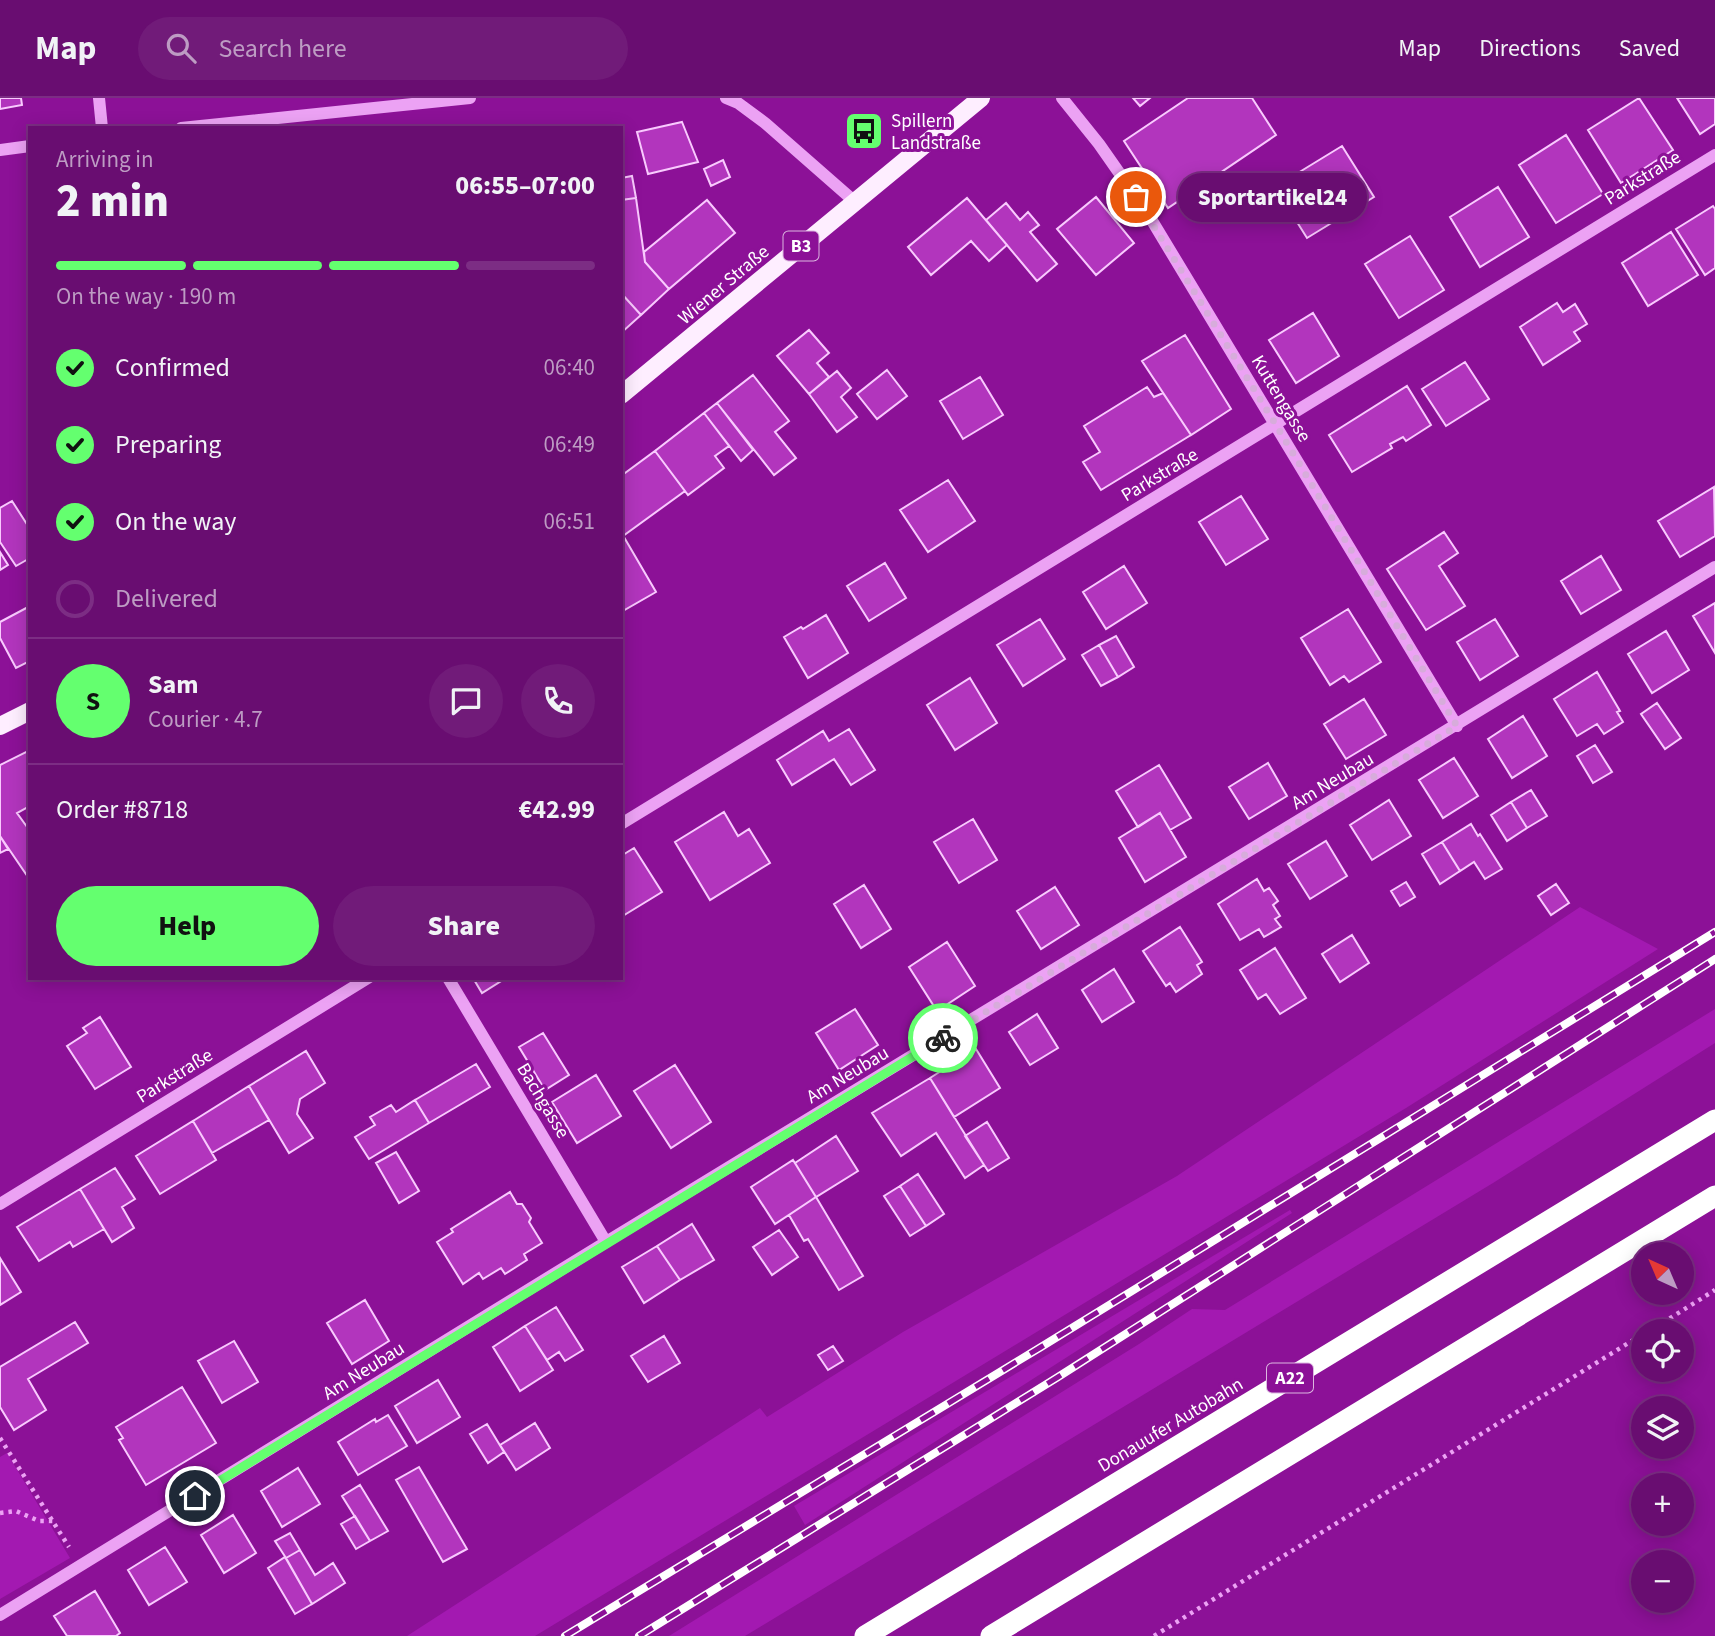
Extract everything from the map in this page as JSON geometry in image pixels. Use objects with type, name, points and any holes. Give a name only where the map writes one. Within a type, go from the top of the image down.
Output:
[{"type":"highway","name":"Donauufer Autobahn","points":[[865,1636],[1715,1120]]},
{"type":"highway","points":[[991,1636],[1715,1196]]},
{"type":"main road","name":"Wiener Straße","points":[[623,393],[981,98]]},
{"type":"main road","points":[[0,726],[28,712]]},
{"type":"street","points":[[99,98],[103,126]]},
{"type":"street","points":[[200,126],[470,98]]},
{"type":"street","points":[[726,98],[738,103],[765,123],[853,201]]},
{"type":"street","name":"Kuttengasse","points":[[1062,98],[1148,214],[1457,726]]},
{"type":"street","points":[[0,150],[28,146]]},
{"type":"street","name":"Parkstraße","points":[[623,823],[1715,155]]},
{"type":"street","name":"Am Neubau","points":[[0,1615],[606,1242],[1715,567]]},
{"type":"street","name":"Parkstraße","points":[[0,1204],[366,980]]},
{"type":"street","name":"Bachgasse","points":[[449,980],[606,1242]]},
{"type":"path","points":[[1668,1319],[1715,1290]]},
{"type":"path","points":[[1154,1636],[1631,1342]]},
{"type":"path","points":[[0,1438],[81,1566]]},
{"type":"path","points":[[0,1513],[16,1511],[39,1521],[53,1521]]},
{"type":"shaded area","points":[[1580,907],[1658,949],[1406,1108],[535,1636],[407,1636],[760,1408],[767,1417],[903,1332],[1177,1176]]},
{"type":"shaded area","points":[[1715,1009],[1715,1043],[1493,1183],[745,1636],[669,1636],[1192,1309],[1225,1310]]},
{"type":"shaded area","points":[[1290,1210],[1292,1213],[805,1525],[794,1506]]},
{"type":"shaded area","points":[[7,1453],[70,1558],[0,1599],[0,1457]]},
{"type":"building","points":[[0,98],[21,98],[22,105],[0,109]]},
{"type":"building","points":[[1133,98],[1150,98],[1140,106]]},
{"type":"building","points":[[1188,98],[1252,98],[1276,135],[1168,208],[1124,141]]},
{"type":"building","points":[[1639,98],[1673,150],[1621,183],[1588,130]]},
{"type":"building","points":[[1677,98],[1715,98],[1715,124],[1700,134]]},
{"type":"building","points":[[682,122],[698,162],[648,174],[637,132]]},
{"type":"building","points":[[1566,135],[1603,194],[1556,223],[1519,165]]},
{"type":"building","points":[[1342,146],[1374,197],[1307,238],[1275,187]]},
{"type":"building","points":[[723,160],[730,177],[711,186],[704,169]]},
{"type":"building","points":[[632,176],[636,198],[623,200],[623,178]]},
{"type":"building","points":[[1498,187],[1529,237],[1480,267],[1450,217]]},
{"type":"building","points":[[1096,197],[1134,243],[1096,275],[1057,229]]},
{"type":"building","points":[[636,198],[645,262],[669,289],[641,315],[623,295],[623,200]]},
{"type":"building","points":[[967,198],[1007,245],[989,261],[971,241],[931,275],[908,247]]},
{"type":"building","points":[[707,200],[735,233],[669,289],[645,262],[644,252]]},
{"type":"building","points":[[1006,203],[1020,220],[1028,212],[1039,225],[1030,232],[1057,264],[1037,281],[986,220]]},
{"type":"building","points":[[1713,206],[1715,268],[1705,275],[1676,229]]},
{"type":"building","points":[[1671,232],[1698,275],[1648,306],[1622,263]]},
{"type":"building","points":[[1410,236],[1444,290],[1399,318],[1365,264]]},
{"type":"building","points":[[623,295],[641,315],[623,331]]},
{"type":"building","points":[[1557,303],[1563,312],[1575,304],[1587,324],[1574,332],[1580,341],[1543,365],[1520,327]]},
{"type":"building","points":[[1313,313],[1339,356],[1296,383],[1269,340]]},
{"type":"building","points":[[809,330],[829,353],[817,363],[829,377],[809,394],[777,356]]},
{"type":"building","points":[[1185,335],[1231,409],[1191,435],[1142,361]]},
{"type":"building","points":[[1465,362],[1489,399],[1446,426],[1422,389]]},
{"type":"building","points":[[887,370],[907,396],[877,419],[857,394]]},
{"type":"building","points":[[837,371],[851,388],[841,397],[857,417],[837,432],[809,394]]},
{"type":"building","points":[[753,375],[789,421],[775,432],[796,458],[774,475],[717,403]]},
{"type":"building","points":[[980,377],[1003,415],[963,439],[940,401]]},
{"type":"building","points":[[1407,386],[1431,425],[1406,441],[1403,437],[1390,444],[1392,448],[1352,472],[1329,435]]},
{"type":"building","points":[[1147,387],[1154,397],[1163,393],[1191,435],[1101,490],[1083,462],[1100,452],[1084,426]]},
{"type":"building","points":[[717,403],[753,450],[741,461],[704,413]]},
{"type":"building","points":[[704,413],[729,446],[715,456],[724,468],[688,495],[655,451]]},
{"type":"building","points":[[655,451],[685,491],[623,536],[623,475]]},
{"type":"building","points":[[948,480],[975,521],[928,552],[900,510]]},
{"type":"building","points":[[1714,487],[1715,536],[1680,557],[1658,521]]},
{"type":"building","points":[[1241,496],[1268,539],[1226,565],[1199,522]]},
{"type":"building","points":[[12,501],[28,526],[28,559],[16,566],[0,542],[0,508]]},
{"type":"building","points":[[1444,532],[1458,553],[1439,566],[1465,606],[1426,630],[1387,569]]},
{"type":"building","points":[[623,535],[656,592],[623,611]]},
{"type":"building","points":[[0,552],[8,565],[0,570]]},
{"type":"building","points":[[1601,556],[1621,590],[1581,614],[1561,581]]},
{"type":"building","points":[[885,563],[906,598],[869,621],[847,586]]},
{"type":"building","points":[[1124,566],[1147,603],[1106,629],[1083,592]]},
{"type":"building","points":[[1715,603],[1715,653],[1693,616]]},
{"type":"building","points":[[28,607],[28,662],[16,668],[0,638],[0,622]]},
{"type":"building","points":[[1348,609],[1381,662],[1349,682],[1344,676],[1330,685],[1301,638]]},
{"type":"building","points":[[826,615],[848,653],[808,678],[784,637]]},
{"type":"building","points":[[1040,619],[1065,659],[1023,686],[997,645]]},
{"type":"building","points":[[1495,619],[1518,656],[1480,680],[1457,642]]},
{"type":"building","points":[[1666,631],[1689,670],[1652,693],[1628,654]]},
{"type":"building","points":[[1116,636],[1134,667],[1118,677],[1099,645]]},
{"type":"building","points":[[1099,645],[1118,677],[1101,686],[1082,655]]},
{"type":"building","points":[[1597,672],[1620,711],[1617,712],[1623,722],[1604,734],[1597,724],[1577,736],[1554,699]]},
{"type":"building","points":[[970,678],[997,723],[955,750],[927,705]]},
{"type":"building","points":[[1364,699],[1386,735],[1346,759],[1324,724]]},
{"type":"building","points":[[1657,703],[1681,738],[1665,749],[1641,714]]},
{"type":"building","points":[[1523,716],[1547,756],[1512,778],[1488,739]]},
{"type":"building","points":[[849,729],[875,770],[851,785],[834,759],[792,785],[777,760],[823,731],[829,741]]},
{"type":"building","points":[[1595,745],[1612,772],[1593,783],[1577,756]]},
{"type":"building","points":[[28,751],[28,807],[17,813],[28,828],[28,877],[0,836],[0,765]]},
{"type":"building","points":[[1454,758],[1478,796],[1443,818],[1419,780]]},
{"type":"building","points":[[1268,763],[1287,796],[1249,819],[1229,787]]},
{"type":"building","points":[[1159,765],[1191,818],[1170,830],[1160,813],[1138,827],[1116,791]]},
{"type":"building","points":[[1531,790],[1547,816],[1527,828],[1511,802]]},
{"type":"building","points":[[1389,800],[1411,836],[1372,860],[1350,825]]},
{"type":"building","points":[[1511,802],[1527,828],[1507,841],[1491,815]]},
{"type":"building","points":[[724,812],[738,836],[749,829],[770,863],[710,900],[675,842]]},
{"type":"building","points":[[1160,813],[1186,857],[1145,882],[1119,838]]},
{"type":"building","points":[[973,819],[997,860],[959,883],[934,842]]},
{"type":"building","points":[[1471,824],[1502,869],[1485,879],[1474,862],[1460,871],[1442,842]]},
{"type":"building","points":[[0,836],[8,849],[0,853]]},
{"type":"building","points":[[1326,841],[1347,876],[1310,899],[1288,864]]},
{"type":"building","points":[[1442,842],[1460,871],[1440,884],[1422,854]]},
{"type":"building","points":[[634,848],[662,892],[623,916],[623,855]]},
{"type":"building","points":[[1257,879],[1264,891],[1269,888],[1278,901],[1273,905],[1280,916],[1275,919],[1281,927],[1264,937],[1259,929],[1240,940],[1218,904]]},
{"type":"building","points":[[1406,882],[1415,897],[1400,906],[1391,891]]},
{"type":"building","points":[[1556,884],[1569,903],[1551,915],[1538,896]]},
{"type":"building","points":[[864,885],[891,929],[861,948],[834,904]]},
{"type":"building","points":[[1055,887],[1079,925],[1041,949],[1017,911]]},
{"type":"building","points":[[1180,927],[1202,962],[1197,965],[1202,974],[1176,992],[1170,983],[1166,986],[1143,951]]},
{"type":"building","points":[[1352,935],[1369,963],[1340,982],[1322,954]]},
{"type":"building","points":[[947,942],[975,986],[937,1011],[909,967]]},
{"type":"building","points":[[1275,948],[1306,998],[1280,1014],[1266,994],[1258,999],[1240,970]]},
{"type":"building","points":[[1114,969],[1134,1002],[1102,1022],[1082,990]]},
{"type":"building","points":[[474,980],[503,980],[482,993]]},
{"type":"building","points":[[855,1009],[878,1045],[839,1070],[816,1033]]},
{"type":"building","points":[[1037,1014],[1058,1048],[1030,1065],[1009,1032]]},
{"type":"building","points":[[100,1017],[131,1067],[95,1089],[67,1046],[87,1033],[83,1028]]},
{"type":"building","points":[[543,1033],[569,1075],[545,1090],[519,1047]]},
{"type":"building","points":[[976,1049],[1000,1088],[954,1117],[930,1078]]},
{"type":"building","points":[[306,1051],[325,1083],[300,1099],[297,1114],[313,1138],[289,1153],[249,1086]]},
{"type":"building","points":[[476,1064],[490,1087],[429,1123],[415,1100]]},
{"type":"building","points":[[675,1065],[711,1122],[671,1148],[634,1091]]},
{"type":"building","points":[[596,1075],[621,1116],[577,1143],[552,1102]]},
{"type":"building","points":[[930,1078],[984,1165],[965,1178],[936,1133],[901,1156],[872,1113]]},
{"type":"building","points":[[249,1086],[269,1120],[212,1153],[193,1121]]},
{"type":"building","points":[[415,1100],[429,1123],[369,1159],[355,1137],[375,1125],[370,1117],[391,1105],[396,1112]]},
{"type":"building","points":[[193,1121],[216,1160],[160,1194],[136,1156]]},
{"type":"building","points":[[987,1122],[1009,1158],[988,1171],[965,1136]]},
{"type":"building","points":[[836,1136],[858,1171],[816,1197],[795,1163]]},
{"type":"building","points":[[396,1152],[419,1191],[399,1203],[376,1163]]},
{"type":"building","points":[[793,1160],[816,1197],[775,1224],[751,1187]]},
{"type":"building","points":[[115,1168],[135,1199],[122,1207],[134,1228],[112,1242],[80,1189]]},
{"type":"building","points":[[918,1174],[944,1214],[926,1226],[900,1186]]},
{"type":"building","points":[[900,1186],[926,1226],[910,1236],[884,1196]]},
{"type":"building","points":[[80,1189],[104,1229],[73,1247],[70,1242],[39,1261],[17,1227]]},
{"type":"building","points":[[510,1192],[531,1218],[529,1222],[542,1243],[524,1254],[527,1260],[505,1274],[501,1268],[483,1279],[479,1273],[463,1284],[437,1242],[453,1232],[451,1229]]},
{"type":"building","points":[[816,1197],[863,1276],[839,1290],[808,1239],[804,1241],[789,1215]]},
{"type":"building","points":[[692,1224],[714,1260],[680,1280],[657,1246]]},
{"type":"building","points":[[779,1230],[798,1257],[772,1275],[753,1247]]},
{"type":"building","points":[[657,1246],[680,1280],[644,1303],[622,1267]]},
{"type":"building","points":[[0,1258],[21,1292],[0,1305]]},
{"type":"building","points":[[365,1300],[389,1341],[352,1364],[327,1323]]},
{"type":"building","points":[[556,1307],[583,1350],[565,1361],[559,1352],[547,1360],[525,1326]]},
{"type":"building","points":[[75,1322],[88,1343],[28,1379],[46,1410],[14,1430],[0,1407],[0,1367]]},
{"type":"building","points":[[525,1326],[553,1370],[520,1391],[493,1347]]},
{"type":"building","points":[[664,1336],[680,1363],[648,1382],[631,1356]]},
{"type":"building","points":[[234,1341],[258,1382],[222,1403],[198,1361]]},
{"type":"building","points":[[833,1346],[843,1361],[828,1370],[818,1355]]},
{"type":"building","points":[[438,1380],[460,1417],[417,1443],[395,1406]]},
{"type":"building","points":[[182,1387],[216,1443],[146,1485],[119,1440],[123,1438],[116,1427]]},
{"type":"building","points":[[388,1415],[407,1446],[358,1475],[338,1442],[375,1419],[376,1422]]},
{"type":"building","points":[[535,1423],[550,1448],[516,1470],[500,1445]]},
{"type":"building","points":[[487,1424],[504,1452],[488,1463],[470,1434]]},
{"type":"building","points":[[419,1467],[467,1549],[443,1562],[396,1480]]},
{"type":"building","points":[[298,1468],[320,1504],[282,1527],[261,1491]]},
{"type":"building","points":[[360,1485],[388,1531],[370,1541],[342,1496]]},
{"type":"building","points":[[233,1515],[256,1553],[224,1573],[201,1535]]},
{"type":"building","points":[[355,1516],[370,1541],[356,1549],[341,1524]]},
{"type":"building","points":[[290,1533],[300,1550],[286,1558],[275,1541]]},
{"type":"building","points":[[165,1547],[187,1582],[149,1605],[128,1570]]},
{"type":"building","points":[[300,1550],[315,1575],[333,1563],[345,1583],[312,1604],[286,1558]]},
{"type":"building","points":[[285,1557],[312,1604],[295,1614],[268,1568]]},
{"type":"building","points":[[95,1591],[120,1633],[116,1636],[67,1636],[54,1616]]},
{"type":"railway","points":[[565,1636],[1715,932]]},
{"type":"railway","points":[[639,1636],[1058,1377],[1715,959]]},
{"type":"way so far","points":[[943,1038],[1457,726],[1136,197]]},
{"type":"place","name":"Spillern Landstraße","points":[[864,131]]},
{"type":"place","name":"Sportartikel24","points":[[1136,197]]},
{"type":"route","points":[[195,1496],[943,1038]]}]
